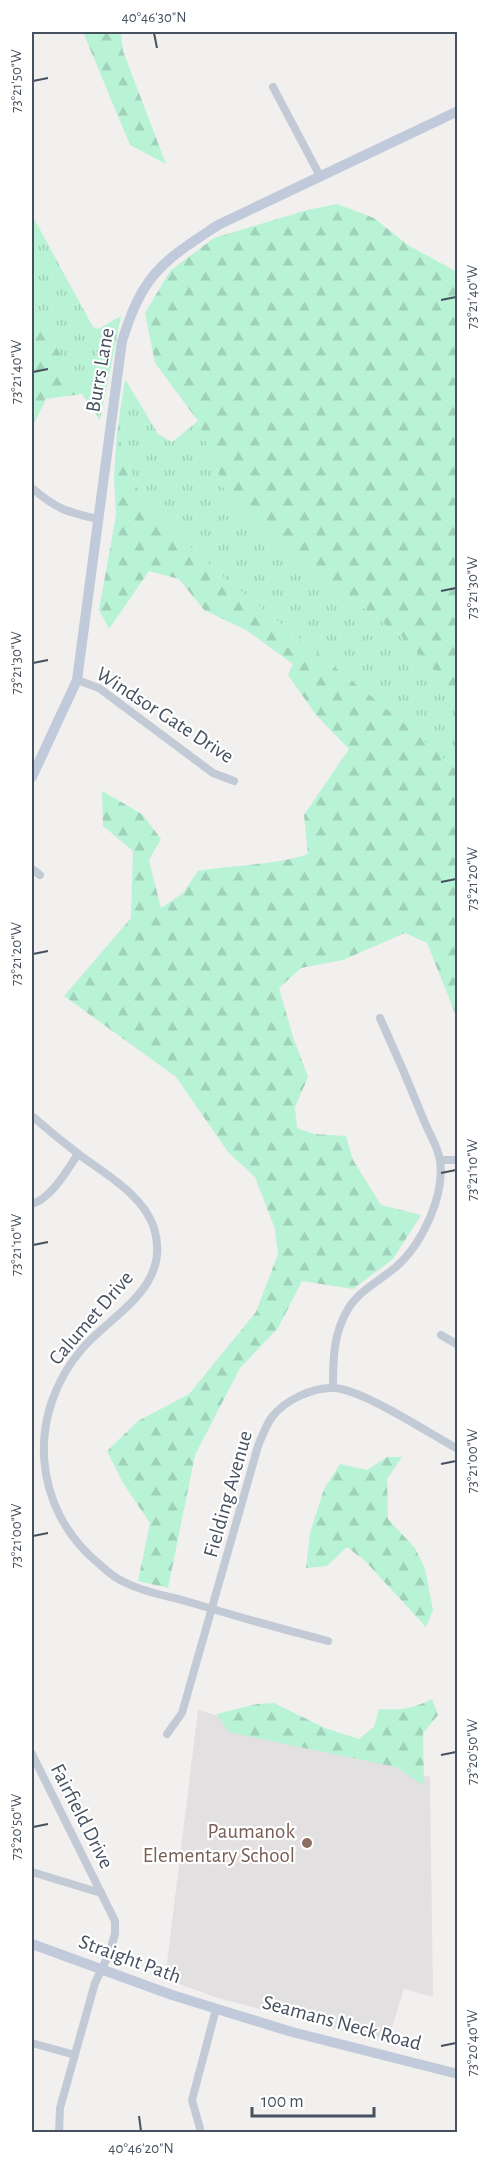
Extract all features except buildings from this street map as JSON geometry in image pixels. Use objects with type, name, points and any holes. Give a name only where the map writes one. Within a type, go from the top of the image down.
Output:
[{"type":"street","points":[[273,87],[320,176]]},
{"type":"street","name":"Burrs Lane","points":[[32,777],[76,680],[122,341],[144,287],[185,246],[218,225],[458,111]]},
{"type":"street","points":[[32,488],[49,503],[66,512],[98,519]]},
{"type":"street","name":"Windsor Gate Drive","points":[[76,680],[99,688],[213,773],[234,780]]},
{"type":"street","points":[[32,869],[40,876]]},
{"type":"street","points":[[381,1018],[440,1160],[439,1187],[435,1207],[428,1223],[410,1251],[396,1267],[364,1290],[349,1308],[339,1329],[333,1351],[333,1388],[351,1392],[369,1400],[458,1449]]},
{"type":"street","name":"Calumet Drive","points":[[32,1116],[130,1194],[146,1212],[154,1228],[156,1243],[154,1265],[146,1287],[134,1301],[84,1346],[60,1380],[48,1410],[44,1436],[46,1474],[56,1505],[70,1534],[88,1554],[118,1579],[148,1592],[328,1641]]},
{"type":"street","points":[[32,1204],[38,1202],[59,1182],[78,1154]]},
{"type":"street","points":[[440,1160],[458,1160]]},
{"type":"street","points":[[441,1335],[458,1345]]},
{"type":"street","name":"Fielding Avenue","points":[[167,1734],[182,1713],[265,1430],[273,1416],[298,1397],[314,1391],[333,1388]]},
{"type":"street","name":"Fairfield Drive","points":[[32,1755],[115,1921],[116,1934],[95,1983],[60,2108],[59,2133]]},
{"type":"street","name":"Fairfield Drive","points":[[32,1872],[101,1893]]},
{"type":"street","name":"Straight Path","points":[[32,1944],[216,2009]]},
{"type":"street","points":[[201,2133],[192,2100],[216,2009]]},
{"type":"street","name":"Seamans Neck Road","points":[[216,2009],[300,2034],[458,2074]]},
{"type":"street","points":[[32,2043],[75,2055]]},
{"type":"shaded area","name":"Paumanok Elementary School","points":[[198,1710],[430,1777],[433,1997],[404,1989],[387,2043],[218,1998],[165,1979]]},
{"type":"green space","points":[[83,32],[121,32],[123,51],[166,164],[130,145]]},
{"type":"green space","points":[[337,204],[374,218],[408,245],[457,272],[457,694],[400,635],[262,533],[224,488],[198,421],[155,363],[145,313],[170,271],[214,238],[307,210]]},
{"type":"green space","points":[[32,215],[93,327],[98,329],[121,316],[100,420],[82,394],[32,302]]},
{"type":"green space","points":[[32,302],[82,394],[46,399],[32,428]]},
{"type":"green space","points":[[125,379],[158,434],[172,442],[198,421],[224,488],[262,533],[400,635],[457,694],[457,771],[404,723],[223,577],[142,502],[117,432]]},
{"type":"green space","points":[[117,432],[142,502],[223,577],[404,723],[458,771],[457,1018],[427,943],[405,933],[343,960],[301,968],[279,988],[293,1037],[308,1077],[295,1107],[297,1128],[314,1134],[346,1136],[353,1160],[381,1205],[421,1215],[393,1259],[353,1289],[302,1281],[278,1328],[240,1368],[195,1455],[168,1588],[138,1581],[150,1523],[123,1483],[107,1451],[138,1421],[189,1394],[256,1312],[278,1254],[275,1229],[255,1177],[228,1152],[176,1077],[64,996],[131,918],[133,851],[103,826],[102,791],[142,814],[161,839],[149,860],[161,908],[183,893],[198,871],[281,861],[308,854],[304,815],[349,749],[316,715],[288,675],[293,664],[246,630],[204,610],[179,579],[149,571],[109,629],[99,610],[116,515],[114,477]]},
{"type":"green space","points":[[387,1457],[402,1457],[387,1479],[388,1519],[415,1548],[425,1569],[433,1610],[426,1627],[365,1561],[347,1547],[327,1566],[306,1568],[310,1533],[324,1489],[340,1464],[367,1470]]},
{"type":"green space","points":[[432,1699],[438,1715],[423,1733],[424,1786],[396,1767],[228,1732],[217,1714],[257,1704],[274,1703],[325,1728],[359,1739],[374,1727],[379,1709],[407,1708]]},
{"type":"place","name":"Paumanok Elementary School","points":[[307,1843]]}]
